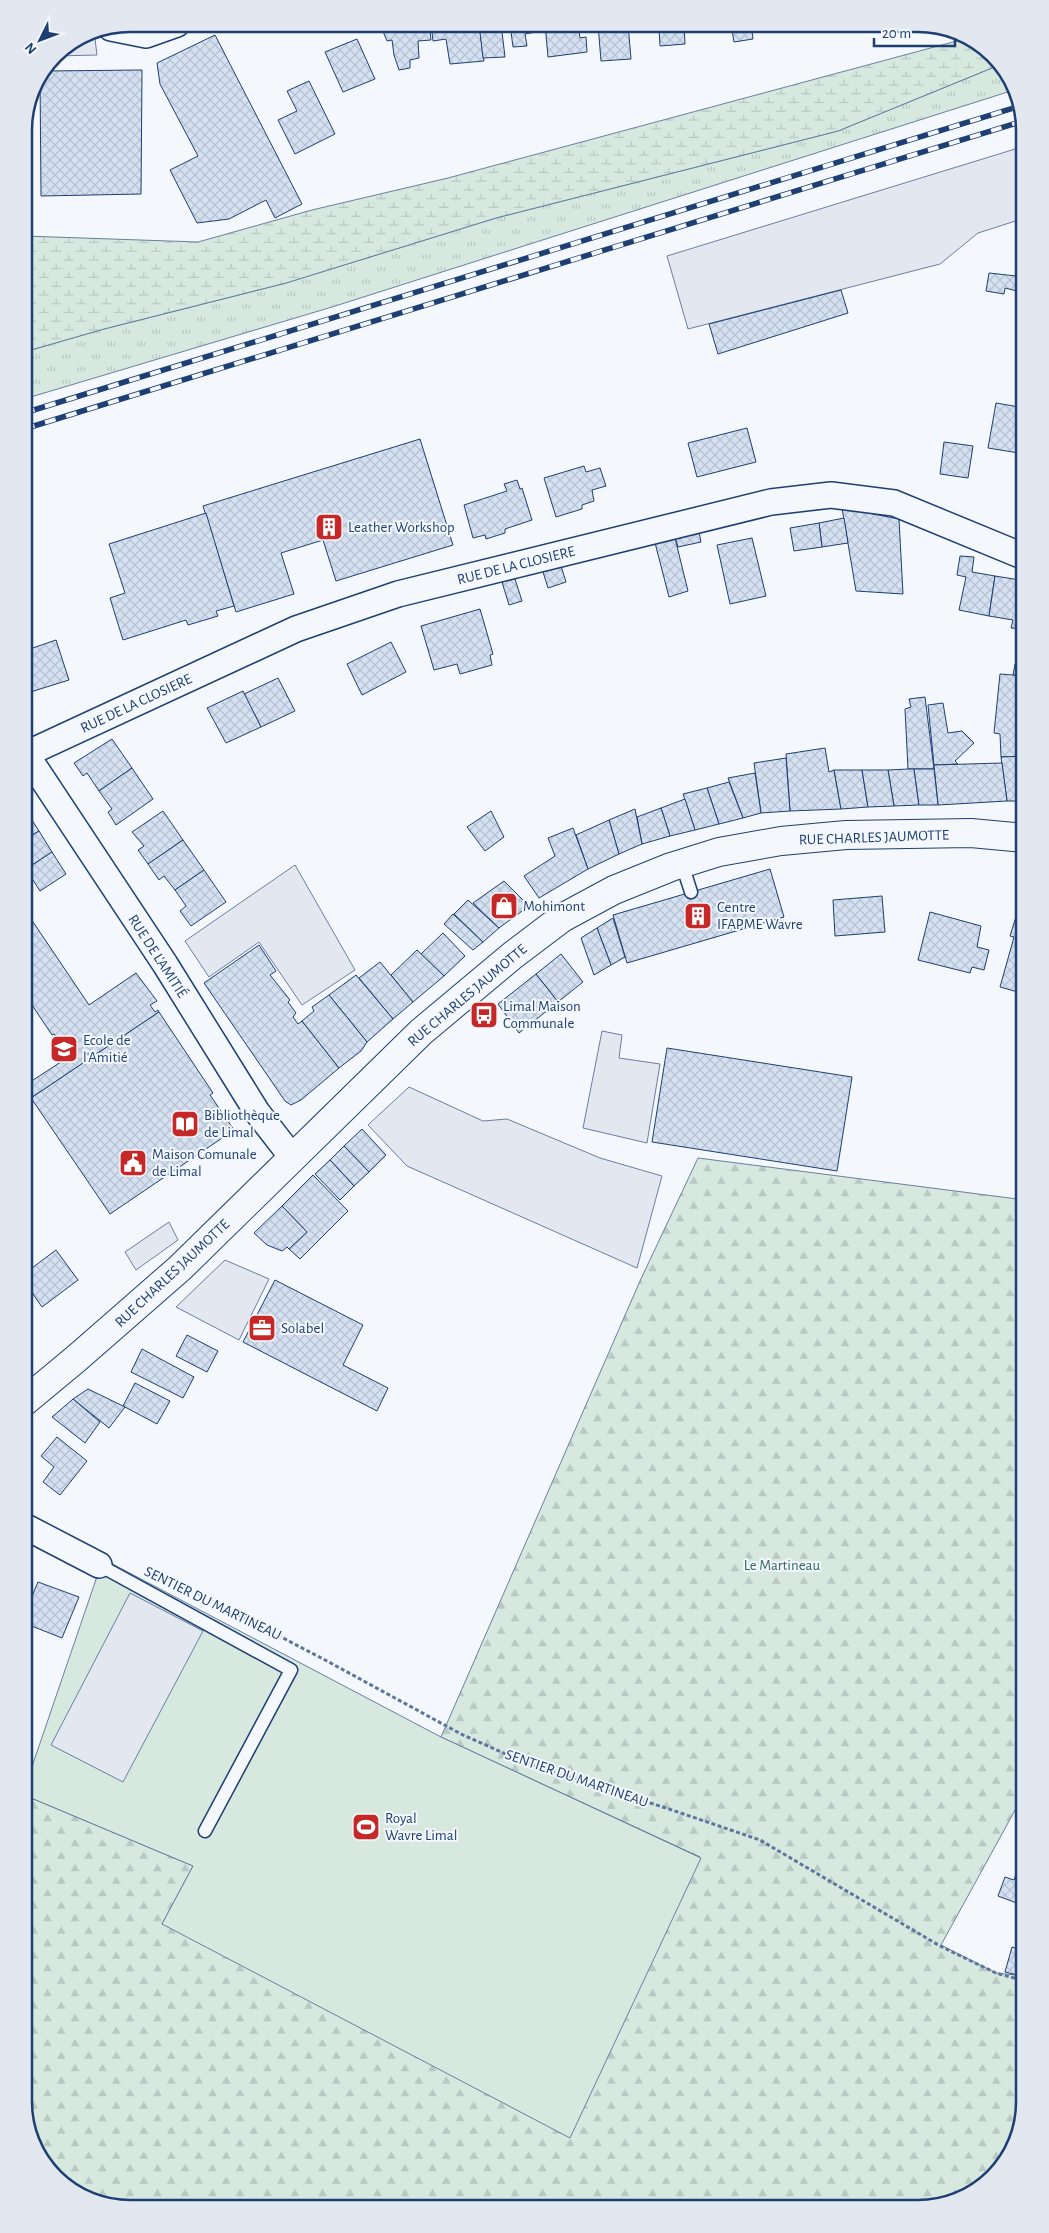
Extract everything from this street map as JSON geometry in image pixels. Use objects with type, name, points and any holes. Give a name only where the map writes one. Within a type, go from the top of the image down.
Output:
[{"type":"main road","name":"RUE CHARLES JAUMOTTE","points":[[32,1395],[148,1298],[422,1032],[513,955],[562,918],[614,890],[719,852],[781,841],[846,835],[971,833],[1016,837]]},
{"type":"street","points":[[134,32],[146,34],[152,32]]},
{"type":"street","name":"RUE DE LA CLOSIERE","points":[[33,751],[296,629],[398,594],[770,502],[831,495],[894,502],[1016,553]]},
{"type":"street","name":"RUE DE L'AMITIÉ","points":[[33,766],[165,964],[257,1112],[292,1157]]},
{"type":"street","points":[[32,1530],[99,1565]]},
{"type":"lane","points":[[682,864],[690,892]]},
{"type":"lane","points":[[99,1565],[290,1670],[205,1831]]},
{"type":"path","name":"SENTIER DU MARTINEAU","points":[[189,1589],[327,1661],[460,1734],[526,1764],[669,1808],[760,1840],[940,1946],[996,1973],[1016,1979]]},
{"type":"green space","points":[[957,41],[973,49],[993,67],[838,131],[496,218],[286,283],[104,329],[33,349],[33,236],[198,242],[312,210],[448,178]]},
{"type":"green space","points":[[992,68],[1000,76],[1008,92],[332,307],[33,396],[33,349],[104,329],[286,283],[496,218],[838,131]]},
{"type":"green space","name":"Le Martineau","points":[[698,1158],[1016,1199],[1016,1808],[941,1945],[996,1973],[1016,1975],[1015,2121],[1000,2157],[973,2184],[950,2195],[925,2200],[124,2200],[99,2195],[76,2184],[61,2172],[46,2151],[40,2140],[33,2115],[32,1798],[193,1866],[162,1924],[700,1857],[441,1737],[640,1281]]},
{"type":"green space","name":"Royal Wavre Limal","points":[[103,1559],[441,1737],[701,1858],[570,2138],[162,1924],[193,1866],[32,1798],[32,1766]]},
{"type":"shaded area","points":[[95,40],[97,55],[68,56],[87,43]]},
{"type":"shaded area","points":[[1016,149],[1016,221],[978,233],[940,264],[688,329],[667,256]]},
{"type":"shaded area","points":[[295,865],[355,970],[302,1005],[259,942],[209,977],[185,941]]},
{"type":"shaded area","points":[[602,1031],[622,1035],[619,1058],[660,1064],[647,1143],[583,1128]]},
{"type":"shaded area","points":[[409,1087],[483,1121],[507,1119],[600,1158],[662,1176],[637,1268],[407,1166],[368,1125]]},
{"type":"shaded area","points":[[169,1222],[178,1240],[136,1270],[125,1252]]},
{"type":"shaded area","points":[[225,1260],[269,1279],[239,1340],[176,1307]]},
{"type":"shaded area","points":[[130,1593],[203,1631],[123,1782],[51,1745]]},
{"type":"building","points":[[383,32],[430,32],[431,40],[418,41],[419,58],[410,60],[410,68],[399,70],[392,40],[387,41]]},
{"type":"building","points":[[432,32],[480,32],[484,61],[450,64],[446,39],[433,41]]},
{"type":"building","points":[[480,32],[502,32],[505,57],[483,58]]},
{"type":"building","points":[[511,32],[533,33],[525,34],[527,46],[513,47]]},
{"type":"building","points":[[546,33],[579,33],[580,38],[586,37],[587,52],[548,57]]},
{"type":"building","points":[[599,33],[629,33],[631,59],[601,61]]},
{"type":"building","points":[[659,33],[684,33],[685,44],[660,46]]},
{"type":"building","points":[[732,33],[752,33],[753,39],[734,42]]},
{"type":"building","points":[[215,35],[302,204],[275,218],[266,200],[229,219],[197,223],[170,170],[198,156],[160,84],[157,63]]},
{"type":"building","points":[[357,39],[375,79],[343,92],[325,52]]},
{"type":"building","points":[[142,70],[141,194],[41,196],[40,94],[53,71]]},
{"type":"building","points":[[309,81],[335,134],[295,154],[278,120],[297,111],[287,91]]},
{"type":"building","points":[[989,273],[1016,276],[1016,291],[1005,288],[1004,294],[986,291]]},
{"type":"building","points":[[841,290],[848,313],[718,354],[709,324]]},
{"type":"building","points":[[996,403],[1016,406],[1016,453],[988,448]]},
{"type":"building","points":[[747,428],[756,462],[697,477],[688,443]]},
{"type":"building","name":"Leather Workshop","points":[[420,439],[453,545],[336,581],[323,540],[281,553],[294,594],[236,612],[203,506]]},
{"type":"building","points":[[944,442],[973,446],[968,478],[940,474]]},
{"type":"building","points":[[584,466],[586,472],[600,468],[606,486],[592,490],[594,501],[582,505],[582,509],[556,517],[544,478]]},
{"type":"building","points":[[517,480],[520,489],[522,488],[532,520],[505,529],[505,533],[486,539],[485,535],[473,538],[464,505],[507,491],[504,484]]},
{"type":"building","points":[[842,508],[899,519],[903,594],[856,591]]},
{"type":"building","points":[[206,513],[234,606],[216,611],[218,616],[188,625],[186,620],[123,640],[110,598],[125,593],[109,544]]},
{"type":"building","points":[[844,518],[848,543],[822,547],[819,523]]},
{"type":"building","points":[[819,523],[822,547],[794,551],[790,528]]},
{"type":"building","points":[[698,527],[701,542],[678,547],[674,534]]},
{"type":"building","points":[[674,534],[688,591],[669,597],[654,539]]},
{"type":"building","points":[[752,538],[766,596],[730,604],[717,545]]},
{"type":"building","points":[[960,556],[974,557],[972,572],[995,576],[989,616],[959,610],[966,577],[957,575]]},
{"type":"building","points":[[561,566],[566,582],[548,588],[543,572]]},
{"type":"building","points":[[995,576],[1016,579],[1016,628],[1011,628],[1013,620],[989,616]]},
{"type":"building","points":[[515,579],[522,601],[509,605],[502,582]]},
{"type":"building","points":[[480,609],[493,654],[490,655],[492,665],[460,674],[457,664],[434,670],[421,626]]},
{"type":"building","points":[[56,640],[69,680],[33,691],[33,648]]},
{"type":"building","points":[[391,642],[406,672],[362,695],[347,664]]},
{"type":"building","points":[[1015,664],[1016,664],[1016,675],[1013,675]]},
{"type":"building","points":[[1000,674],[1016,675],[1016,756],[1001,757],[1000,734],[994,733]]},
{"type":"building","points":[[278,678],[295,711],[261,727],[244,694]]},
{"type":"building","points":[[243,691],[261,727],[226,743],[207,708]]},
{"type":"building","points":[[925,697],[934,769],[908,769],[905,709],[911,707],[909,699]]},
{"type":"building","points":[[943,703],[948,733],[962,731],[974,743],[955,761],[958,764],[934,765],[928,705]]},
{"type":"building","points":[[112,739],[132,768],[99,791],[87,773],[83,776],[74,763]]},
{"type":"building","points":[[825,748],[829,772],[834,770],[841,809],[790,811],[786,754]]},
{"type":"building","points":[[1016,756],[1016,801],[1007,801],[1001,757]]},
{"type":"building","points":[[786,758],[790,811],[761,813],[754,763]]},
{"type":"building","points":[[1002,763],[1007,801],[938,805],[934,765]]},
{"type":"building","points":[[132,768],[153,799],[116,825],[108,812],[112,809],[99,791]]},
{"type":"building","points":[[914,769],[919,805],[894,806],[888,770]]},
{"type":"building","points":[[914,769],[934,769],[938,805],[919,805]]},
{"type":"building","points":[[834,770],[862,770],[868,807],[841,809]]},
{"type":"building","points":[[862,770],[888,770],[894,806],[868,807]]},
{"type":"building","points":[[755,773],[761,813],[743,818],[728,778]]},
{"type":"building","points":[[729,782],[743,818],[719,824],[707,788]]},
{"type":"building","points":[[707,788],[719,824],[695,830],[683,794]]},
{"type":"building","points":[[685,799],[695,830],[670,836],[661,808]]},
{"type":"building","points":[[661,808],[670,836],[642,844],[637,817]]},
{"type":"building","points":[[635,809],[642,844],[619,854],[609,820]]},
{"type":"building","points":[[163,811],[183,840],[148,864],[138,850],[144,846],[132,832]]},
{"type":"building","points":[[491,811],[504,837],[485,851],[467,827]]},
{"type":"building","points":[[609,820],[619,854],[588,869],[576,835]]},
{"type":"building","points":[[33,821],[39,831],[33,835]]},
{"type":"building","points":[[573,828],[588,869],[539,898],[524,876],[555,856],[548,838]]},
{"type":"building","points":[[39,831],[52,852],[33,865],[33,835]]},
{"type":"building","points":[[183,840],[204,870],[175,890],[164,876],[159,880],[148,864]]},
{"type":"building","points":[[52,852],[66,874],[40,891],[33,879],[33,865]]},
{"type":"building","name":"Centre IFAPME Wavre","points":[[770,869],[784,917],[627,963],[613,915]]},
{"type":"building","points":[[204,870],[226,902],[191,926],[180,911],[186,906],[175,890]]},
{"type":"building","points":[[504,881],[529,906],[499,928],[473,903]]},
{"type":"building","points":[[882,896],[885,932],[835,936],[833,900]]},
{"type":"building","points":[[468,900],[499,928],[483,942],[454,914]]},
{"type":"building","points":[[930,912],[981,926],[977,947],[989,950],[984,970],[972,967],[970,973],[918,960]]},
{"type":"building","points":[[453,914],[483,942],[473,950],[444,924]]},
{"type":"building","points":[[1016,917],[1016,991],[1000,987],[1014,937],[1010,936]]},
{"type":"building","points":[[613,918],[625,957],[611,965],[597,928]]},
{"type":"building","points":[[33,921],[89,1005],[136,973],[157,1001],[150,1005],[155,1012],[158,1010],[159,1012],[33,1097],[33,1080],[70,1056],[54,1034],[52,1035],[33,1006]]},
{"type":"building","points":[[597,928],[611,965],[594,975],[581,938]]},
{"type":"building","points":[[443,933],[465,956],[444,976],[421,954]]},
{"type":"building","points":[[259,945],[276,971],[270,975],[290,1000],[288,1002],[296,1013],[293,1017],[298,1024],[302,1021],[339,1068],[301,1100],[291,1105],[285,1101],[204,983]]},
{"type":"building","points":[[417,950],[444,976],[413,1002],[391,975]]},
{"type":"building","points":[[561,954],[583,982],[558,1002],[536,974]]},
{"type":"building","points":[[380,962],[413,1002],[393,1019],[359,978]]},
{"type":"building","points":[[536,974],[558,1002],[519,1033],[498,1004]]},
{"type":"building","points":[[356,975],[393,1019],[367,1042],[329,995]]},
{"type":"building","points":[[329,995],[367,1042],[361,1051],[339,1068],[302,1021],[314,1011],[312,1007]]},
{"type":"building","points":[[159,1012],[213,1093],[210,1095],[234,1130],[110,1214],[33,1100],[33,1097]]},
{"type":"building","points":[[667,1048],[852,1077],[837,1171],[652,1142]]},
{"type":"building","points":[[362,1129],[386,1155],[369,1172],[344,1146]]},
{"type":"building","points":[[344,1146],[369,1172],[354,1186],[330,1160]]},
{"type":"building","points":[[330,1160],[354,1186],[340,1200],[315,1174]]},
{"type":"building","points":[[313,1175],[348,1211],[300,1259],[289,1249],[307,1232],[282,1206]]},
{"type":"building","points":[[282,1206],[307,1232],[289,1249],[287,1247],[282,1251],[267,1245],[254,1233]]},
{"type":"building","points":[[56,1250],[78,1280],[42,1307],[32,1293],[32,1268]]},
{"type":"building","points":[[275,1280],[363,1325],[343,1365],[388,1388],[377,1411],[243,1342]]},
{"type":"building","points":[[187,1335],[218,1351],[207,1372],[176,1356]]},
{"type":"building","points":[[142,1349],[194,1377],[183,1398],[131,1372]]},
{"type":"building","points":[[135,1383],[170,1401],[157,1424],[123,1406]]},
{"type":"building","points":[[88,1389],[125,1407],[109,1428],[73,1399]]},
{"type":"building","points":[[73,1399],[100,1422],[85,1443],[52,1417]]},
{"type":"building","points":[[57,1437],[87,1461],[60,1495],[43,1482],[54,1467],[41,1456]]},
{"type":"building","points":[[38,1582],[79,1597],[62,1638],[32,1626],[32,1596]]},
{"type":"building","points":[[1016,1874],[1016,1903],[998,1896],[1005,1877],[1014,1880]]},
{"type":"building","points":[[1012,1947],[1016,1948],[1016,1975],[1005,1972]]},
{"type":"railway","points":[[33,410],[1014,108]]},
{"type":"railway","points":[[33,426],[1016,123]]},
{"type":"place","name":"Leather Workshop","points":[[329,527]]},
{"type":"place","name":"Mohimont","points":[[504,906]]},
{"type":"place","name":"Centre IFAPME Wavre","points":[[698,916]]},
{"type":"place","name":"Limal Maison Communale","points":[[484,1015]]},
{"type":"place","name":"Ecole de l'Amitié","points":[[64,1049]]},
{"type":"place","name":"Bibliothèque de Limal","points":[[185,1124]]},
{"type":"place","name":"Maison Comunale de Limal","points":[[133,1163]]},
{"type":"place","name":"Solabel","points":[[262,1328]]},
{"type":"place","name":"Royal Wavre Limal","points":[[366,1827]]}]
